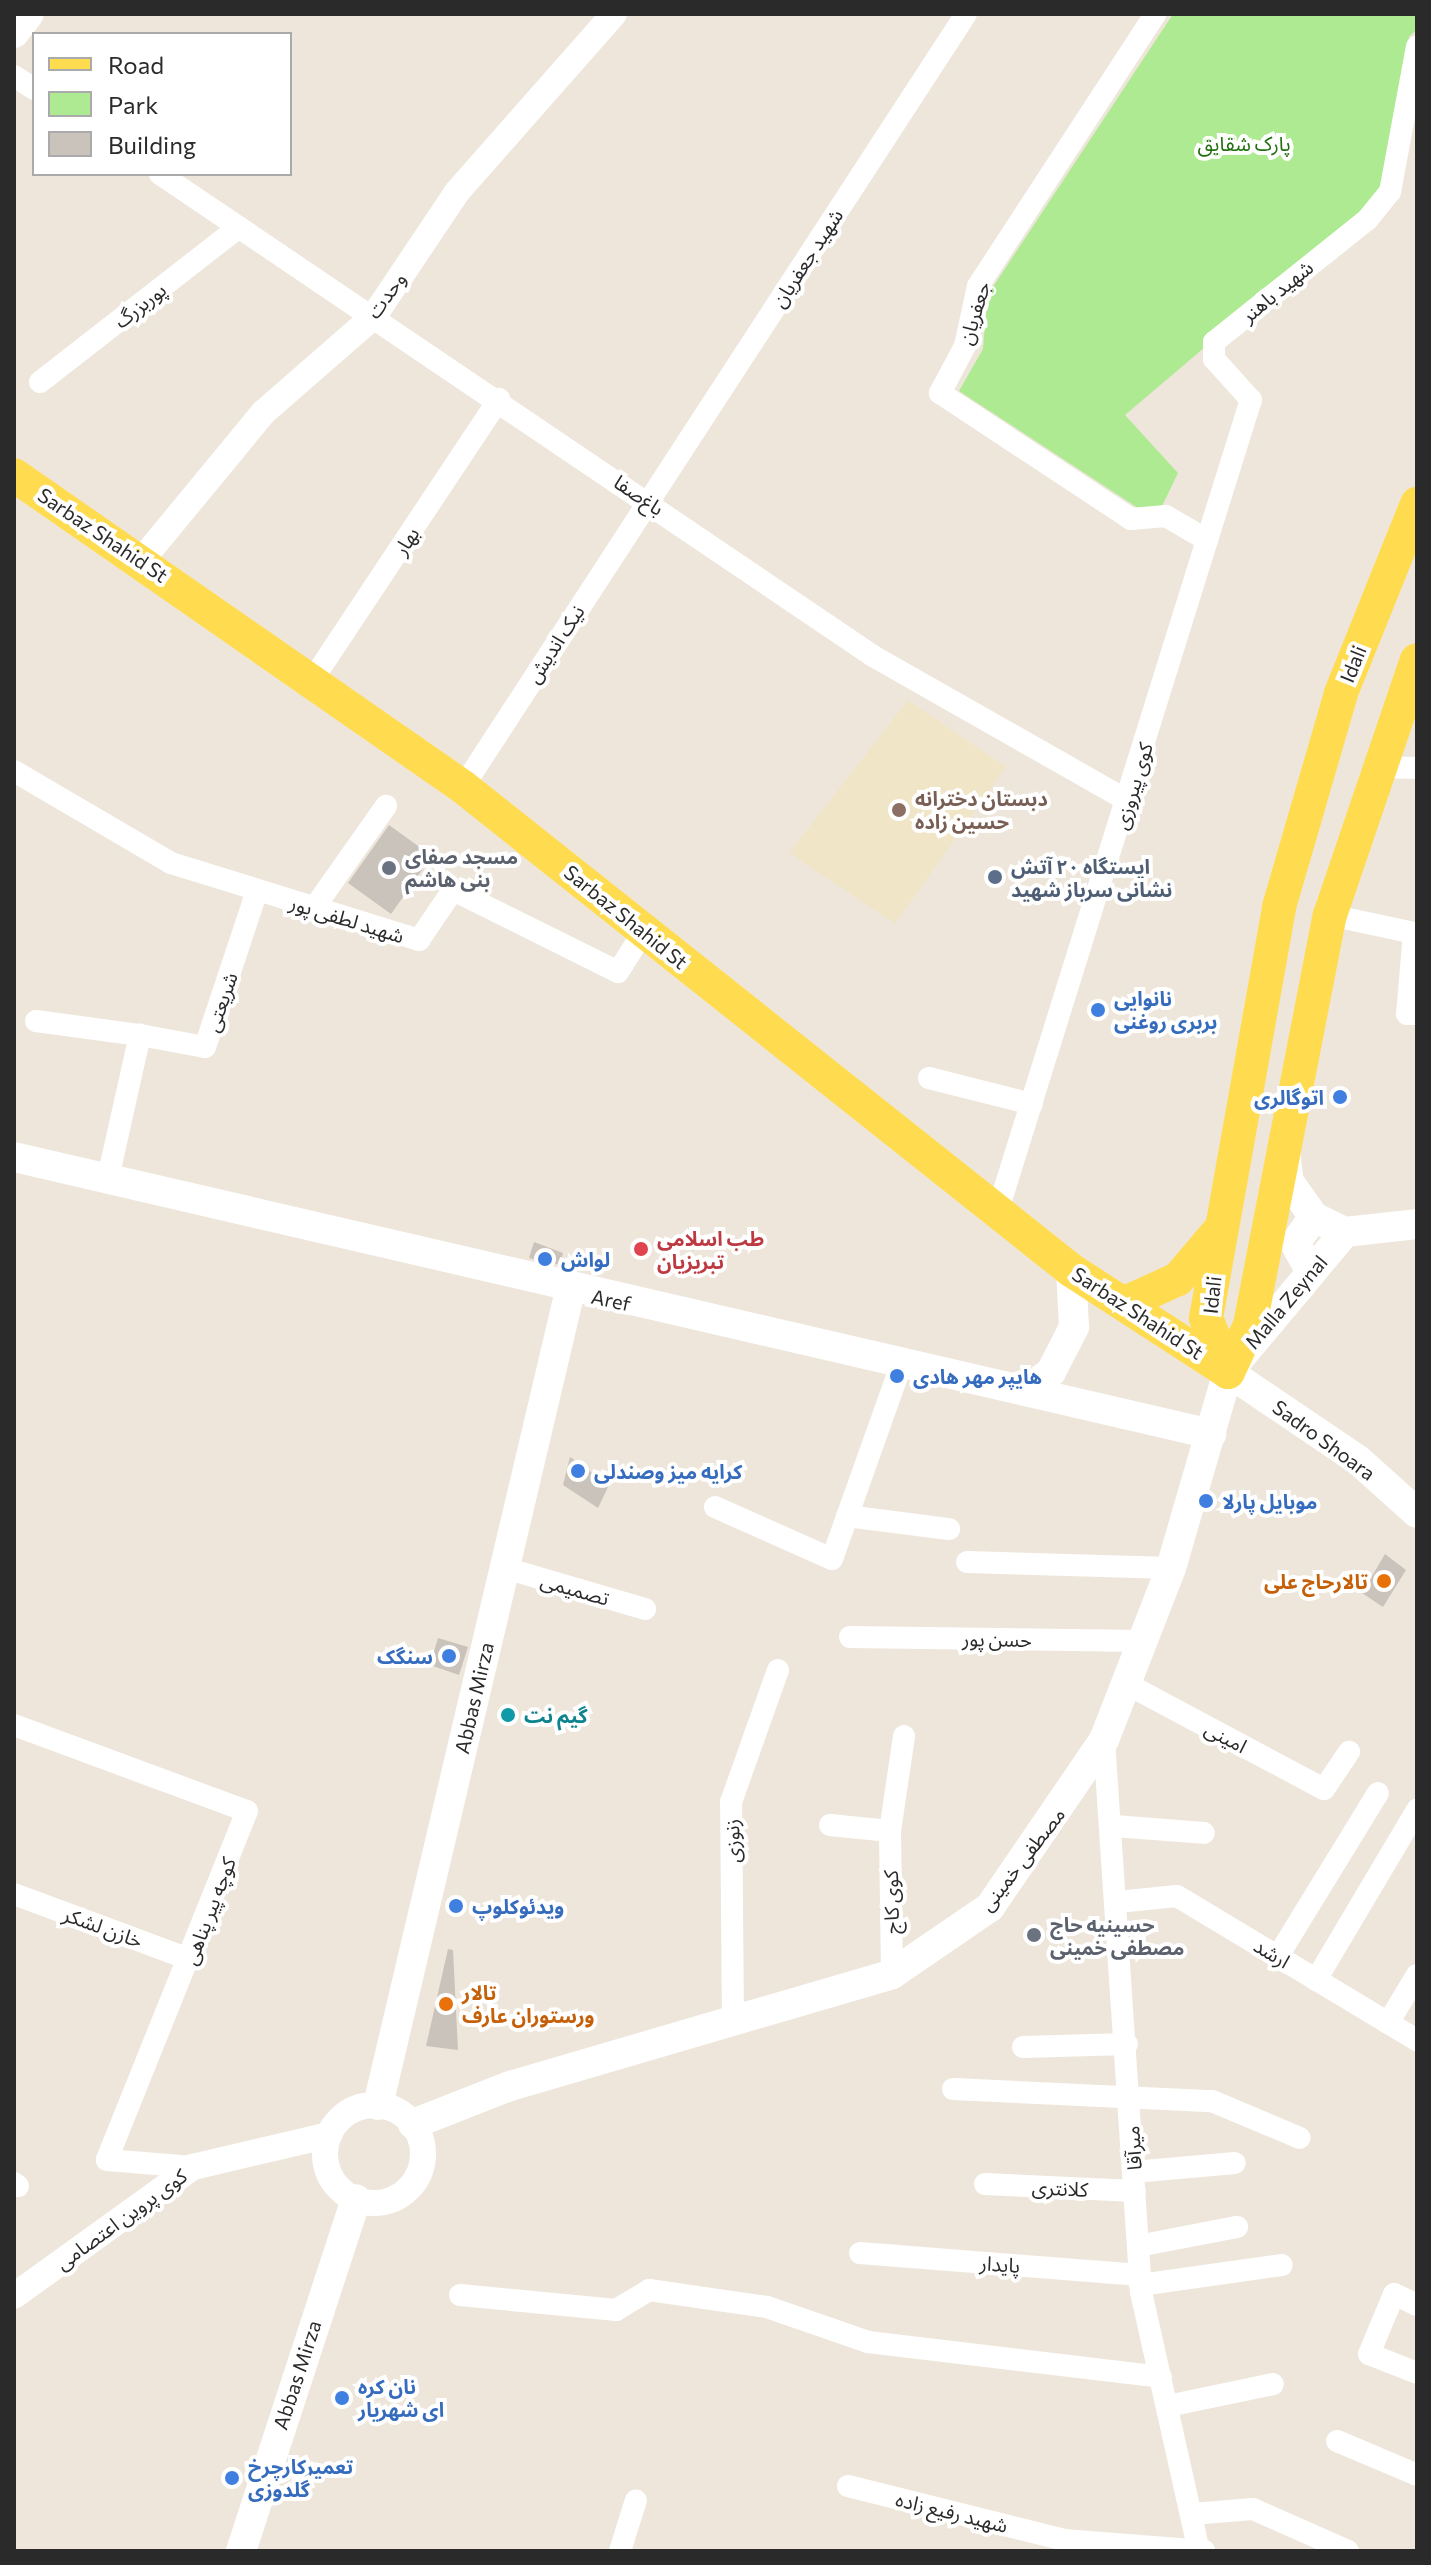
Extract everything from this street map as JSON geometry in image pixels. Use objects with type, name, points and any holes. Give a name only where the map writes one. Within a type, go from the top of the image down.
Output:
[{"type":"main road","points":[[14,33],[29,14]]},
{"type":"main road","name":"Sarbaz Shahid St","points":[[14,475],[463,787],[1071,1270],[1228,1372]]},
{"type":"main road","name":"Idali","points":[[1228,1372],[1206,1318],[1279,907],[1341,693],[1417,504]]},
{"type":"main road","name":"Idali","points":[[1228,1372],[1250,1325],[1330,915],[1375,767],[1417,660]]},
{"type":"main road","points":[[1284,1141],[1289,1182],[1314,1217],[1345,1232],[1417,1224]]},
{"type":"main road","name":"Aref","points":[[14,1157],[570,1291],[902,1362],[1211,1434]]},
{"type":"main road","points":[[1311,1272],[1295,1243],[1314,1217]]},
{"type":"main road","points":[[1125,1303],[1178,1279],[1221,1229]]},
{"type":"main road","name":"Malla Zeynal","points":[[1228,1372],[1345,1232]]},
{"type":"main road","points":[[1026,1391],[1051,1372],[1074,1327],[1071,1270]]},
{"type":"main road","name":"Abbas Mirza","points":[[378,2105],[570,1291]]},
{"type":"main road","name":"مصطفی خمینی","points":[[413,2124],[510,2086],[892,1974],[990,1907],[1104,1740],[1171,1568],[1228,1372]]},
{"type":"main road","name":"Sadro Shoara","points":[[1228,1372],[1358,1460],[1417,1513]]},
{"type":"main road","name":"Abbas Mirza","points":[[241,2551],[356,2199]]},
{"type":"street","name":"وحدت","points":[[141,561],[264,412],[374,316],[457,192],[614,14]]},
{"type":"street","name":"شهید جعفریان","points":[[648,501],[966,14]]},
{"type":"street","name":"جعفریان","points":[[1155,14],[978,286],[965,346],[940,393],[1131,519],[1166,516],[1207,540]]},
{"type":"street","name":"شهید باهنر","points":[[1207,540],[1251,400],[1214,359],[1214,342],[1367,220],[1390,192],[1417,46]]},
{"type":"street","points":[[14,76],[32,88]]},
{"type":"street","name":"باغ‌صفا","points":[[163,176],[499,399],[873,656],[1128,801]]},
{"type":"street","name":"پوربزرگ","points":[[40,382],[239,227]]},
{"type":"street","name":"بهار","points":[[311,682],[499,399]]},
{"type":"street","name":"نیک اندیش","points":[[463,787],[648,501]]},
{"type":"street","name":"کوی پیروزی","points":[[997,1213],[1207,540]]},
{"type":"street","points":[[1375,767],[1417,768]]},
{"type":"street","name":"شهید لطفی پور","points":[[14,771],[171,863],[419,940],[453,890],[618,972],[644,931]]},
{"type":"street","points":[[314,908],[386,806]]},
{"type":"street","name":"شریعتی","points":[[140,1035],[205,1047],[257,891]]},
{"type":"street","points":[[1330,915],[1414,933],[1412,1014]]},
{"type":"street","points":[[36,1021],[140,1035],[108,1178]]},
{"type":"street","points":[[929,1078],[1032,1104]]},
{"type":"street","points":[[715,1507],[832,1559],[902,1362]]},
{"type":"street","points":[[847,1516],[949,1529]]},
{"type":"street","points":[[967,1562],[1171,1568]]},
{"type":"street","name":"تصمیمی","points":[[505,1568],[645,1609]]},
{"type":"street","name":"حسن پور","points":[[850,1637],[1143,1641]]},
{"type":"street","name":"زنوزی","points":[[733,2021],[731,1802],[778,1670]]},
{"type":"street","name":"امینی","points":[[1127,1684],[1324,1789],[1349,1752]]},
{"type":"street","name":"کوچه پیر پناهی","points":[[14,1725],[247,1811],[191,1960],[107,2160],[193,2167]]},
{"type":"street","name":"کوی کاج","points":[[892,1974],[890,1831],[904,1736]]},
{"type":"street","name":"میرآقا","points":[[1104,1740],[1114,1826],[1140,2280],[1201,2550]]},
{"type":"street","points":[[1278,1956],[1378,1793]]},
{"type":"street","points":[[1316,1980],[1417,1810]]},
{"type":"street","points":[[830,1825],[890,1831]]},
{"type":"street","points":[[1114,1826],[1204,1833]]},
{"type":"street","name":"خازن لشکر","points":[[14,1894],[191,1960]]},
{"type":"street","name":"ارشد","points":[[1118,1902],[1177,1896],[1417,2040]]},
{"type":"street","points":[[1388,2023],[1417,1975]]},
{"type":"street","points":[[1023,2047],[1127,2044]]},
{"type":"street","points":[[953,2089],[1130,2101],[1212,2101],[1300,2138]]},
{"type":"street","points":[[378,2105],[413,2124],[424,2154],[414,2183],[388,2201],[356,2199],[327,2168],[329,2135],[347,2113],[378,2105]]},
{"type":"street","name":"کوی پروین اعتصامی","points":[[14,2296],[193,2167],[329,2135]]},
{"type":"street","name":"کلانتری","points":[[985,2184],[1134,2181],[1235,2163]]},
{"type":"street","points":[[1138,2246],[1237,2227]]},
{"type":"street","name":"پایدار","points":[[860,2253],[1140,2280],[1282,2265]]},
{"type":"street","points":[[460,2295],[616,2310],[649,2290],[767,2307],[868,2342],[1161,2377]]},
{"type":"street","points":[[1417,2305],[1394,2294],[1369,2354],[1417,2373]]},
{"type":"street","points":[[1168,2406],[1273,2384]]},
{"type":"street","points":[[1337,2441],[1417,2475]]},
{"type":"street","name":"شهید رفیع زاده","points":[[848,2486],[1064,2540],[1201,2550]]},
{"type":"street","points":[[620,2551],[636,2500]]},
{"type":"street","points":[[1192,2514],[1253,2509],[1348,2551]]},
{"type":"shaded area","name":"دبستان دخترانه حسین زاده","points":[[908,700],[1006,767],[895,924],[789,853]]},
{"type":"green space","name":"پارک شقایق","points":[[1173,14],[1417,14],[1417,29],[1409,37],[1383,185],[1363,213],[1125,415],[1178,473],[1162,506],[1138,508],[959,391],[983,349],[987,296]]},
{"type":"building","name":"مسجد صفای بنی هاشم","points":[[389,825],[432,856],[391,914],[348,883]]},
{"type":"building","name":"لواش","points":[[534,1242],[563,1253],[560,1265],[529,1258]]},
{"type":"building","name":"کرایه میز وصندلی","points":[[570,1457],[609,1485],[598,1508],[563,1485]]},
{"type":"building","name":"تالارحاج علی","points":[[1385,1554],[1406,1570],[1383,1607],[1362,1593]]},
{"type":"building","name":"سنگک","points":[[438,1638],[468,1647],[459,1675],[430,1665]]},
{"type":"building","name":"تالار ورستوران عارف","points":[[448,1949],[453,1950],[458,2050],[426,2046]]},
{"type":"place","name":"دبستان دخترانه حسین زاده","points":[[899,810]]},
{"type":"place","name":"مسجد صفای بنی هاشم","points":[[389,868]]},
{"type":"place","name":"ایستگاه ۲۰ آتش نشانی سرباز شهید","points":[[995,877]]},
{"type":"place","name":"نانوایی بربری روغنی","points":[[1098,1010]]},
{"type":"place","name":"اتوگالری","points":[[1340,1097]]},
{"type":"place","name":"طب اسلامی تبریزیان","points":[[641,1249]]},
{"type":"place","name":"لواش","points":[[545,1259]]},
{"type":"place","name":"هایپر مهر هادی","points":[[897,1376]]},
{"type":"place","name":"کرایه میز وصندلی","points":[[578,1471]]},
{"type":"place","name":"موبایل پارلا","points":[[1206,1501]]},
{"type":"place","name":"تالارحاج علی","points":[[1384,1581]]},
{"type":"place","name":"سنگک","points":[[449,1656]]},
{"type":"place","name":"گیم نت","points":[[508,1715]]},
{"type":"place","name":"ویدئوکلوپ","points":[[456,1906]]},
{"type":"place","name":"حسینیه حاج مصطفی خمینی","points":[[1034,1935]]},
{"type":"place","name":"تالار ورستوران عارف","points":[[446,2004]]},
{"type":"place","name":"نان کره ای شهریار","points":[[342,2398]]},
{"type":"place","name":"تعمیرکارچرخ گلدوزی","points":[[232,2478]]}]
